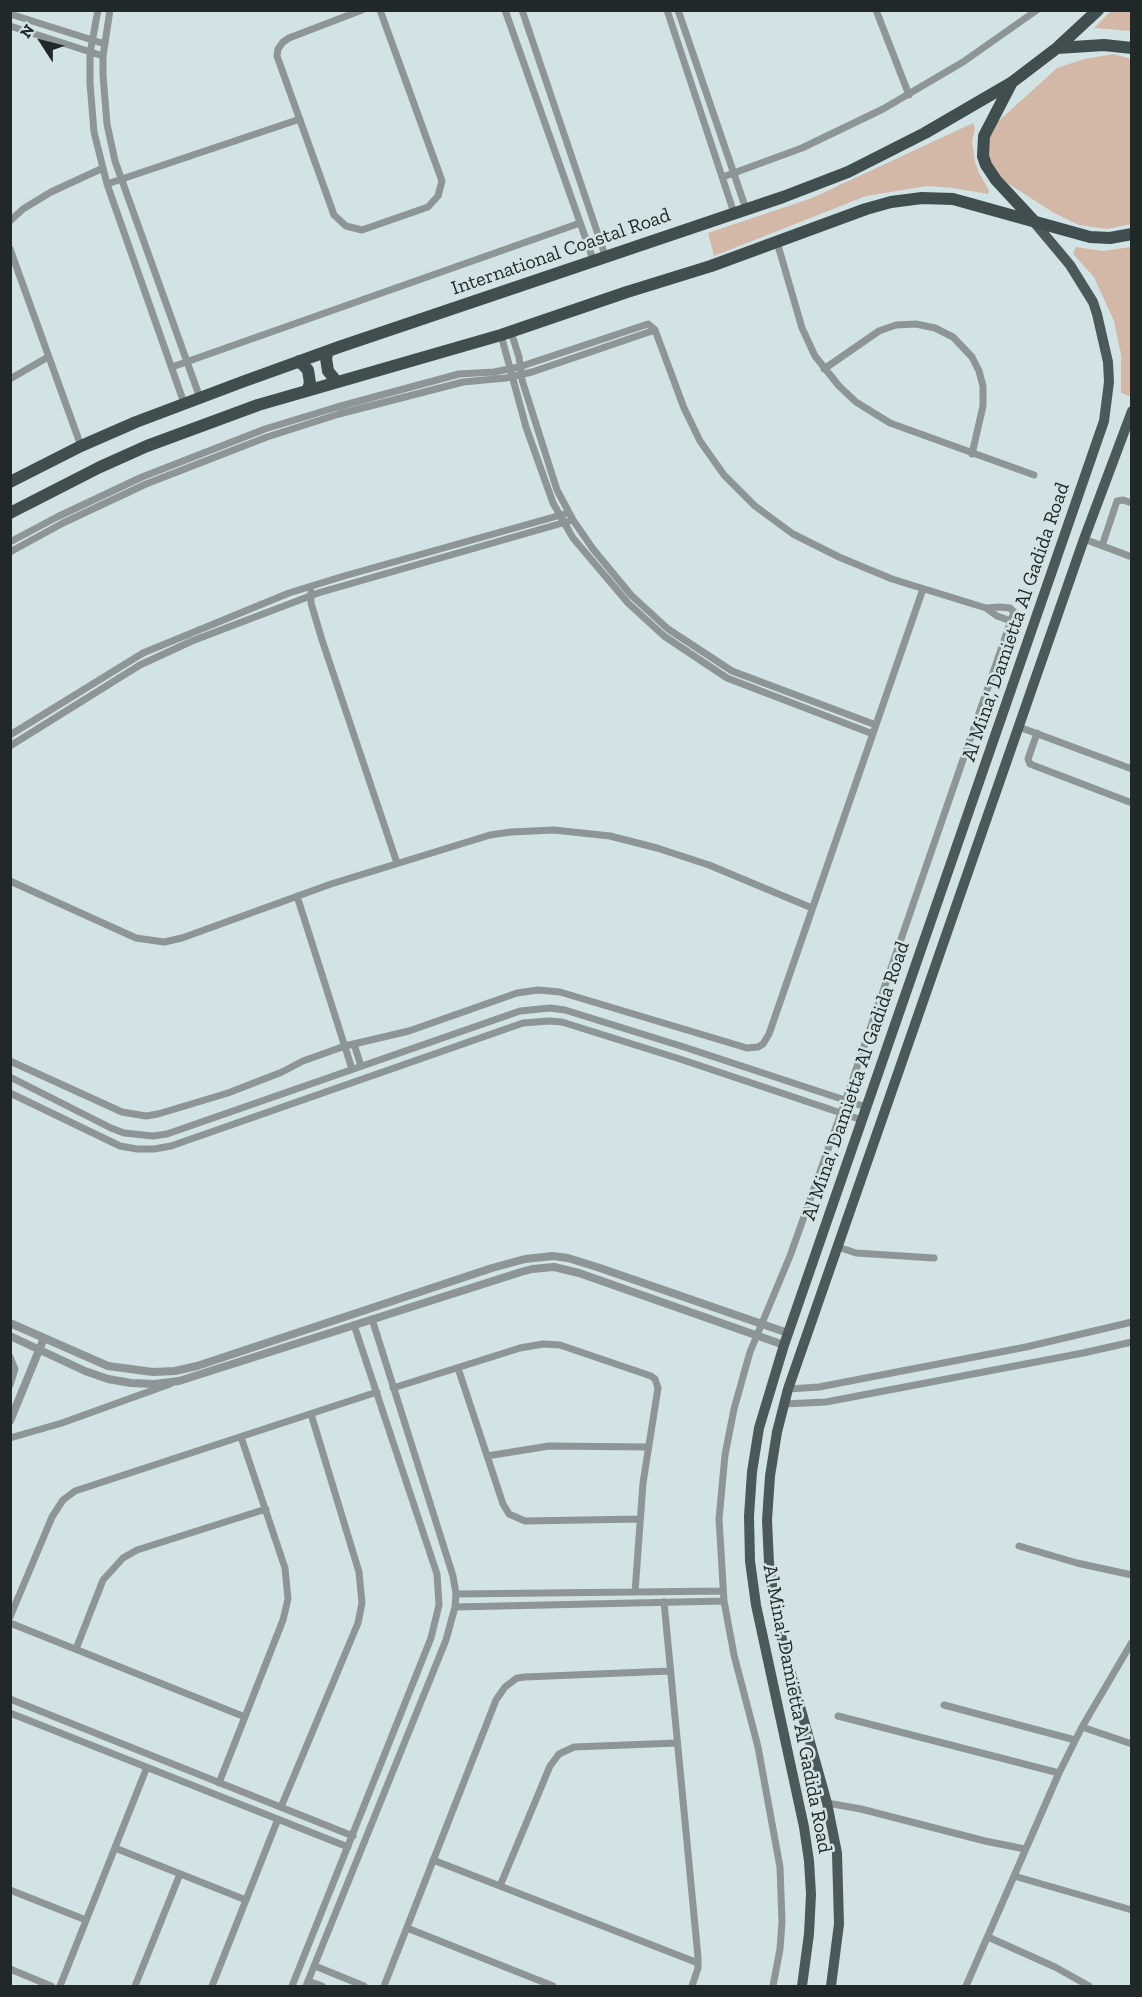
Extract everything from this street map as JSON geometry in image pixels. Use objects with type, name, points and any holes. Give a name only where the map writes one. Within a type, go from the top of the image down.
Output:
[{"type":"highway","name":"International Coastal Road","points":[[10,482],[81,446],[184,403],[328,351],[810,188],[854,169],[919,136],[1011,83],[1057,48],[1098,10]]},
{"type":"highway","points":[[1057,48],[1104,45],[1131,48]]},
{"type":"highway","points":[[1011,83],[984,136],[983,156],[996,180],[1034,222]]},
{"type":"highway","points":[[10,513],[147,446],[258,405],[506,333],[711,266],[891,202],[913,198],[953,200],[1090,237],[1110,238],[1131,234]]},
{"type":"highway","points":[[328,351],[326,358],[328,371],[337,382]]},
{"type":"highway","points":[[299,361],[308,370],[310,383],[308,389]]},
{"type":"main road","name":"Al Mina', Damietta Al Gadida Road","points":[[802,1986],[809,1934],[811,1894],[809,1861],[804,1827],[756,1605],[750,1550],[749,1516],[752,1472],[759,1428],[788,1333],[1069,524],[1106,411],[1109,382],[1108,362],[1093,303],[1070,265],[1034,222]]},
{"type":"main road","name":"Al Mina', Damietta Al Gadida Road","points":[[831,1986],[839,1924],[837,1853],[827,1803],[784,1649],[769,1563],[767,1520],[770,1476],[777,1432],[788,1389],[1084,539],[1131,411]]},
{"type":"main road","points":[[902,1005],[907,1012],[914,1014],[920,1011]]},
{"type":"main road","points":[[896,1022],[906,1021],[914,1028]]},
{"type":"street","points":[[98,10],[90,53],[91,107],[103,168],[184,403]]},
{"type":"street","points":[[110,10],[103,56],[107,124],[115,161],[200,398]]},
{"type":"street","points":[[362,10],[289,38],[282,42],[277,57],[334,214],[346,226],[362,230],[428,207],[438,196],[442,181],[380,10]]},
{"type":"street","points":[[505,10],[580,224],[600,260]]},
{"type":"street","points":[[522,10],[600,260]]},
{"type":"street","points":[[667,10],[723,177],[740,211]]},
{"type":"street","points":[[678,10],[734,173],[740,211]]},
{"type":"street","points":[[876,10],[909,94]]},
{"type":"street","points":[[723,177],[802,148],[856,123],[963,62],[1037,10]]},
{"type":"street","points":[[10,14],[105,44]]},
{"type":"street","points":[[10,26],[103,56]]},
{"type":"street","points":[[107,184],[300,119]]},
{"type":"street","points":[[10,221],[23,209],[51,192],[103,168]]},
{"type":"street","points":[[172,367],[580,224]]},
{"type":"street","points":[[777,242],[802,328],[824,369],[848,394],[875,415],[890,423],[1034,475]]},
{"type":"street","points":[[10,249],[81,446]]},
{"type":"street","points":[[10,552],[63,523],[146,484],[267,437],[339,414],[463,382],[520,371],[645,324],[656,330],[692,426],[712,459],[737,489],[774,521],[816,546],[876,573],[986,608],[997,616],[1011,621]]},
{"type":"street","points":[[824,369],[879,331],[896,325],[916,324],[935,328],[953,337],[972,357],[983,386],[983,406],[972,453]]},
{"type":"street","points":[[506,333],[519,357],[520,371],[556,490],[568,513],[605,565],[631,595],[656,620],[681,639],[744,677],[876,725]]},
{"type":"street","points":[[506,333],[510,373],[543,478],[559,515],[584,552],[628,603],[651,626],[677,646],[739,684],[873,734]]},
{"type":"street","points":[[10,379],[48,357]]},
{"type":"street","points":[[10,542],[142,477],[266,429],[459,374],[510,373]]},
{"type":"street","points":[[1102,546],[1118,501],[1131,503]]},
{"type":"street","points":[[10,735],[128,661],[150,650],[314,585],[568,513]]},
{"type":"street","points":[[10,746],[140,665],[183,645],[310,595],[573,520]]},
{"type":"street","points":[[1084,539],[1131,557]]},
{"type":"street","points":[[314,585],[310,595],[322,640],[397,863]]},
{"type":"street","points":[[10,1061],[122,1112],[146,1116],[228,1093],[345,1046],[409,1031],[517,993],[538,990],[560,992],[747,1048],[758,1047],[767,1039],[923,589]]},
{"type":"street","points":[[773,1986],[782,1922],[780,1867],[760,1758],[734,1655],[724,1601],[719,1519],[725,1455],[738,1391],[756,1335],[790,1256],[845,1102],[1014,612],[1012,609],[1000,607],[986,608]]},
{"type":"street","points":[[1019,727],[1131,769]]},
{"type":"street","points":[[1037,733],[1028,759],[1030,764],[1131,803]]},
{"type":"street","points":[[10,881],[136,938],[155,942],[182,938],[397,863],[501,833],[540,830],[582,832],[624,839],[677,854],[813,908]]},
{"type":"street","points":[[297,896],[352,1069]]},
{"type":"street","points":[[10,1077],[118,1130],[139,1136],[153,1136],[167,1134],[520,1011],[550,1008],[565,1010],[684,1047],[845,1102],[866,1107]]},
{"type":"street","points":[[10,1093],[120,1146],[154,1149],[171,1146],[523,1023],[549,1021],[562,1022],[862,1119]]},
{"type":"street","points":[[354,1044],[362,1066]]},
{"type":"street","points":[[838,1247],[856,1252],[934,1258]]},
{"type":"street","points":[[10,1323],[108,1366],[130,1371],[175,1371],[197,1366],[525,1259],[553,1256],[581,1262],[788,1333]]},
{"type":"street","points":[[10,1438],[101,1410],[179,1381],[532,1269],[554,1267],[579,1273],[784,1345]]},
{"type":"street","points":[[419,1292],[422,1303]]},
{"type":"street","points":[[322,1986],[307,1984],[446,1640],[456,1594],[453,1576],[372,1319]]},
{"type":"street","points":[[788,1389],[811,1389],[1026,1347],[1131,1322]]},
{"type":"street","points":[[292,1986],[435,1627],[440,1595],[437,1574],[354,1325]]},
{"type":"street","points":[[10,1336],[85,1371],[108,1379],[155,1384],[179,1381]]},
{"type":"street","points":[[10,1421],[44,1338]]},
{"type":"street","points":[[784,1404],[826,1402],[1131,1342]]},
{"type":"street","points":[[393,1388],[529,1346],[552,1344],[560,1344],[655,1379],[658,1388],[648,1447],[635,1592]]},
{"type":"street","points":[[10,1357],[15,1369],[10,1385]]},
{"type":"street","points":[[458,1368],[505,1509],[519,1520],[640,1519]]},
{"type":"street","points":[[10,1617],[52,1517],[59,1504],[69,1495],[82,1488],[377,1392]]},
{"type":"street","points":[[282,1808],[358,1623],[362,1603],[359,1572],[311,1414]]},
{"type":"street","points":[[219,1783],[283,1620],[288,1599],[287,1578],[241,1437]]},
{"type":"street","points":[[488,1456],[560,1446],[648,1447]]},
{"type":"street","points":[[76,1650],[103,1580],[123,1557],[137,1550],[266,1509]]},
{"type":"street","points":[[1019,1546],[1077,1563],[1131,1575]]},
{"type":"street","points":[[456,1594],[723,1591]]},
{"type":"street","points":[[455,1607],[724,1601]]},
{"type":"street","points":[[664,1602],[698,1963],[692,1986]]},
{"type":"street","points":[[10,1623],[245,1717]]},
{"type":"street","points":[[966,1986],[1059,1773],[1082,1727],[1131,1642]]},
{"type":"street","points":[[384,1986],[496,1700],[505,1686],[525,1677],[670,1671]]},
{"type":"street","points":[[10,1699],[353,1836]]},
{"type":"street","points":[[944,1706],[1076,1740]]},
{"type":"street","points":[[10,1713],[348,1847]]},
{"type":"street","points":[[838,1716],[1059,1773]]},
{"type":"street","points":[[1082,1727],[1131,1744]]},
{"type":"street","points":[[500,1886],[550,1766],[559,1754],[574,1747],[677,1743]]},
{"type":"street","points":[[60,1986],[147,1767]]},
{"type":"street","points":[[827,1803],[861,1809],[1025,1849]]},
{"type":"street","points":[[213,1986],[278,1819]]},
{"type":"street","points":[[114,1848],[246,1900]]},
{"type":"street","points":[[433,1860],[698,1963]]},
{"type":"street","points":[[135,1986],[180,1874]]},
{"type":"street","points":[[1014,1876],[1131,1910]]},
{"type":"street","points":[[10,1890],[86,1920]]},
{"type":"street","points":[[407,1928],[553,1986]]},
{"type":"street","points":[[988,1937],[1055,1966],[1089,1986]]},
{"type":"street","points":[[315,1966],[364,1986]]},
{"type":"street","points":[[10,1969],[51,1986]]},
{"type":"shaded area","points":[[1111,11],[1131,11],[1131,31],[1094,28]]},
{"type":"shaded area","points":[[1114,54],[1131,59],[1131,224],[1107,229],[1079,225],[1054,213],[1001,179],[986,156],[986,142],[992,127],[1057,68],[1084,59]]},
{"type":"shaded area","points":[[973,123],[975,129],[972,141],[975,162],[989,190],[988,194],[927,186],[866,196],[714,256],[708,233],[812,198]]},
{"type":"shaded area","points":[[1076,247],[1103,251],[1131,247],[1132,390],[1130,396],[1121,393],[1121,355],[1114,321],[1094,277],[1073,254]]}]
